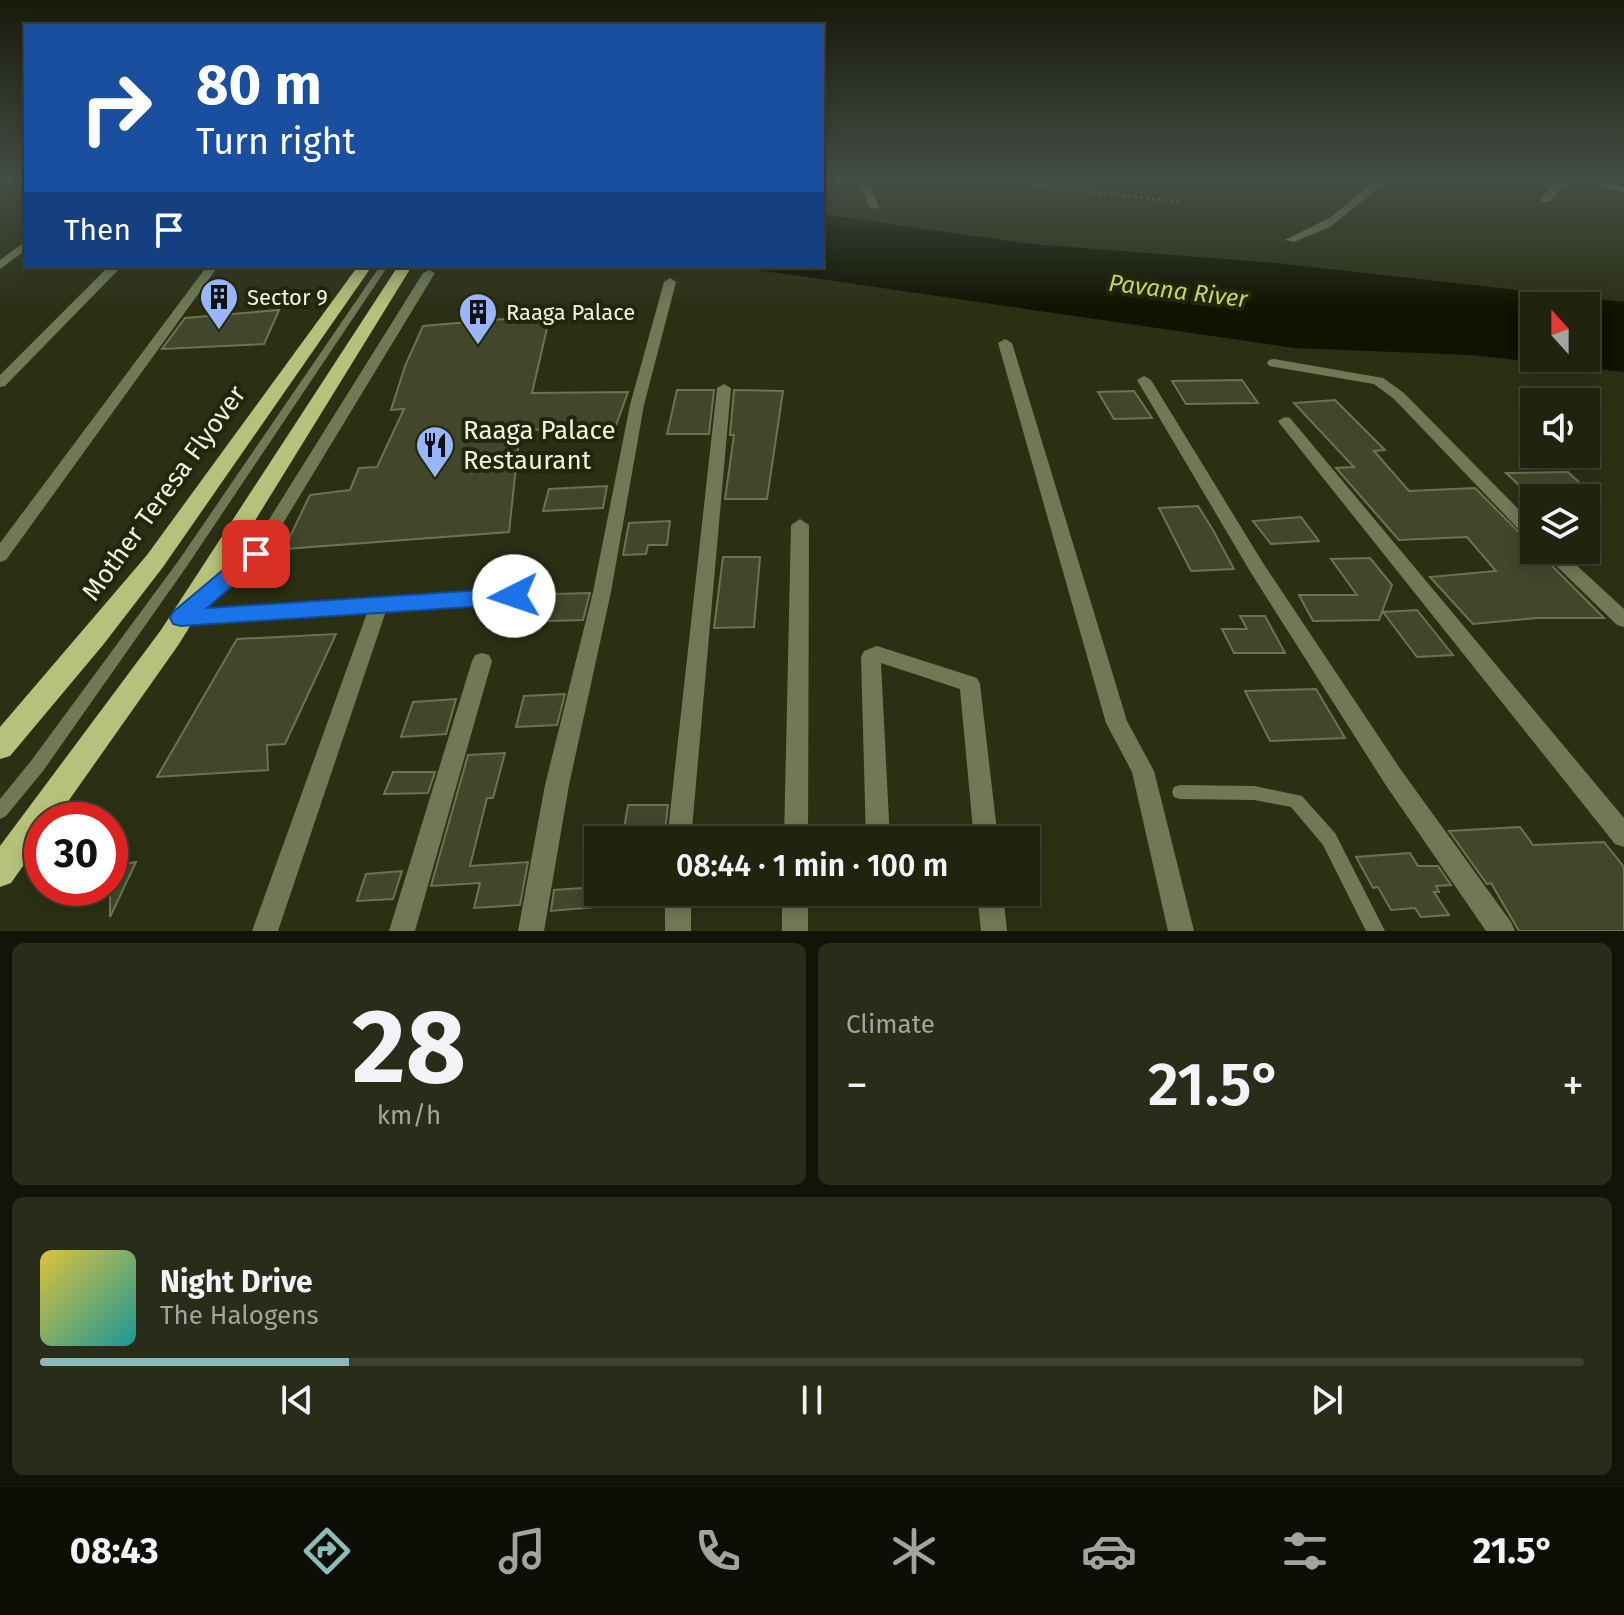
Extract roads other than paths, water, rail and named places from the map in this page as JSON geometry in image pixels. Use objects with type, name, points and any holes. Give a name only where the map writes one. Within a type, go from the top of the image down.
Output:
[{"type":"main road","name":"Mother Teresa Flyover","points":[[0,747],[94,638],[155,561],[364,268]]},
{"type":"main road","points":[[0,872],[64,787],[181,618],[404,268]]},
{"type":"street","points":[[1290,240],[1303,231],[1329,222]]},
{"type":"street","points":[[0,266],[24,246]]},
{"type":"street","points":[[0,383],[114,268]]},
{"type":"street","points":[[0,556],[211,268]]},
{"type":"street","points":[[181,618],[256,554],[429,273]]},
{"type":"street","points":[[531,931],[557,785],[602,592],[637,405],[670,282]]},
{"type":"street","points":[[1005,343],[1117,723],[1143,771],[1181,931]]},
{"type":"street","points":[[1274,363],[1378,381],[1399,396],[1520,521]]},
{"type":"street","points":[[1144,380],[1257,568],[1393,777],[1502,931]]},
{"type":"street","points":[[680,826],[724,388]]},
{"type":"street","points":[[1285,421],[1624,836]]},
{"type":"street","points":[[796,826],[800,525]]},
{"type":"street","points":[[1564,564],[1624,620]]},
{"type":"street","points":[[181,618],[514,596]]},
{"type":"street","points":[[265,931],[379,605]]},
{"type":"street","points":[[877,826],[871,657],[877,654],[970,684],[985,826]]},
{"type":"street","points":[[402,931],[482,661]]},
{"type":"street","points":[[678,906],[678,931]]},
{"type":"street","points":[[795,906],[795,931]]},
{"type":"street","points":[[991,906],[994,931]]},
{"type":"lane","points":[[0,811],[37,766],[183,563],[383,268]]},
{"type":"lane","points":[[1180,792],[1254,793],[1296,801],[1329,839],[1376,931]]},
{"type":"water","name":"Pavana River","points":[[824,222],[881,222],[1032,244],[1276,263],[1535,292],[1520,292],[1520,360],[1471,355],[1294,348],[745,268],[824,268]]},
{"type":"water","points":[[1600,299],[1624,302],[1624,372],[1600,369]]},
{"type":"place","name":"Sector 9","points":[[219,331]]},
{"type":"place","name":"Raaga Palace","points":[[478,346]]},
{"type":"place","name":"Raaga Palace Restaurant","points":[[435,479]]}]
